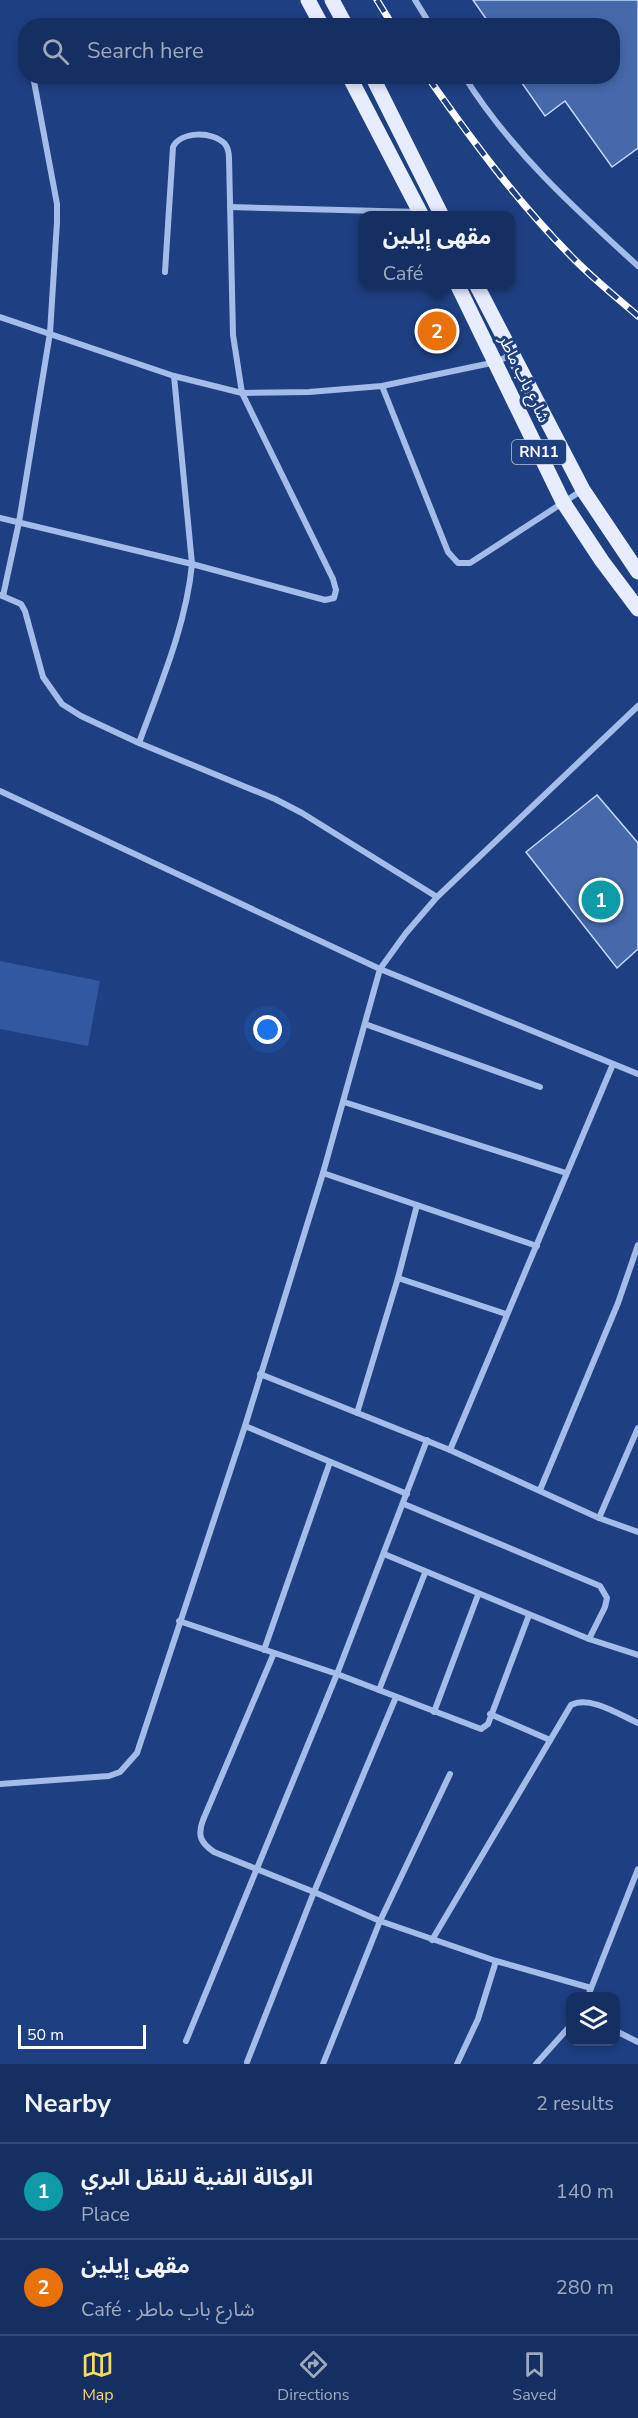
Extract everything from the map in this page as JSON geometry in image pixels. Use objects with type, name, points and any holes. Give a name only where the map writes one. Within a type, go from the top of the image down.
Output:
[{"type":"main road","points":[[308,0],[318,18]]},
{"type":"main road","points":[[332,0],[342,18]]},
{"type":"main road","points":[[354,84],[419,211]]},
{"type":"main road","points":[[376,84],[440,211]]},
{"type":"main road","name":"شارع باب ماطر","points":[[459,289],[563,502],[602,561],[638,609]]},
{"type":"main road","name":"شارع باب ماطر","points":[[478,289],[583,490],[638,572]]},
{"type":"street","points":[[416,0],[427,18]]},
{"type":"street","points":[[34,84],[57,204],[50,333],[19,522],[2,596],[21,604],[25,611],[43,677],[62,704],[81,716],[139,743],[275,799],[302,813],[437,897]]},
{"type":"street","points":[[469,84],[507,139],[525,159],[638,266]]},
{"type":"street","points":[[0,518],[192,564],[325,600],[334,598],[336,594],[333,579],[242,393],[233,335],[230,158],[225,144],[208,136],[186,135],[176,142],[173,152],[165,272]]},
{"type":"street","points":[[230,207],[359,212]]},
{"type":"street","points":[[0,316],[174,376],[242,393],[309,392],[382,386],[496,362],[512,354]]},
{"type":"street","points":[[139,743],[182,618],[192,564],[174,376]]},
{"type":"street","points":[[382,386],[448,552],[458,563],[470,563],[583,490]]},
{"type":"street","points":[[0,1784],[109,1776],[120,1772],[137,1753],[179,1620],[245,1426],[344,1102],[380,969],[406,933],[437,897],[638,706]]},
{"type":"street","points":[[0,791],[380,969],[638,1074]]},
{"type":"street","points":[[365,1024],[540,1087]]},
{"type":"street","points":[[450,1450],[613,1064]]},
{"type":"street","points":[[344,1102],[566,1173]]},
{"type":"street","points":[[323,1173],[537,1246]]},
{"type":"street","points":[[357,1413],[398,1278],[417,1205]]},
{"type":"street","points":[[540,1490],[614,1314],[638,1245]]},
{"type":"street","points":[[398,1278],[506,1314]]},
{"type":"street","points":[[260,1374],[427,1440],[599,1518],[638,1532]]},
{"type":"street","points":[[245,1426],[407,1494]]},
{"type":"street","points":[[599,1518],[638,1428]]},
{"type":"street","points":[[186,2041],[337,1674],[427,1440]]},
{"type":"street","points":[[264,1650],[330,1462]]},
{"type":"street","points":[[404,1504],[600,1586],[607,1598],[589,1640]]},
{"type":"street","points":[[384,1554],[589,1640],[638,1655]]},
{"type":"street","points":[[379,1690],[425,1573]]},
{"type":"street","points":[[434,1712],[478,1595]]},
{"type":"street","points":[[179,1620],[337,1674],[481,1729],[488,1724],[529,1615]]},
{"type":"street","points":[[274,1653],[203,1820],[199,1834],[202,1843],[214,1852],[380,1921],[496,1962],[591,1988]]},
{"type":"street","points":[[247,2062],[314,1892],[396,1697]]},
{"type":"street","points":[[432,1940],[565,1712],[576,1702],[592,1703],[638,1723]]},
{"type":"street","points":[[490,1714],[550,1740]]},
{"type":"street","points":[[323,2064],[380,1921],[450,1774]]},
{"type":"street","points":[[590,1992],[638,1869]]},
{"type":"street","points":[[457,2064],[478,2019],[496,1962]]},
{"type":"street","points":[[536,2064],[566,2030]]},
{"type":"street","points":[[620,2033],[638,2042]]},
{"type":"shaded area","points":[[0,961],[100,981],[88,1046],[0,1029]]},
{"type":"building","points":[[473,0],[638,0],[638,148],[612,167],[565,101],[545,116],[523,84],[620,84],[620,18],[485,18]]},
{"type":"building","points":[[597,795],[638,843],[638,949],[617,968],[526,852]]},
{"type":"railway","points":[[377,0],[388,18]]},
{"type":"railway","points":[[433,84],[477,146],[531,213],[578,263],[638,316]]},
{"type":"place","name":"مقهى إيلين","points":[[437,331]]},
{"type":"place","name":"الوكالة الفنية للنقل البري","points":[[601,900]]}]
